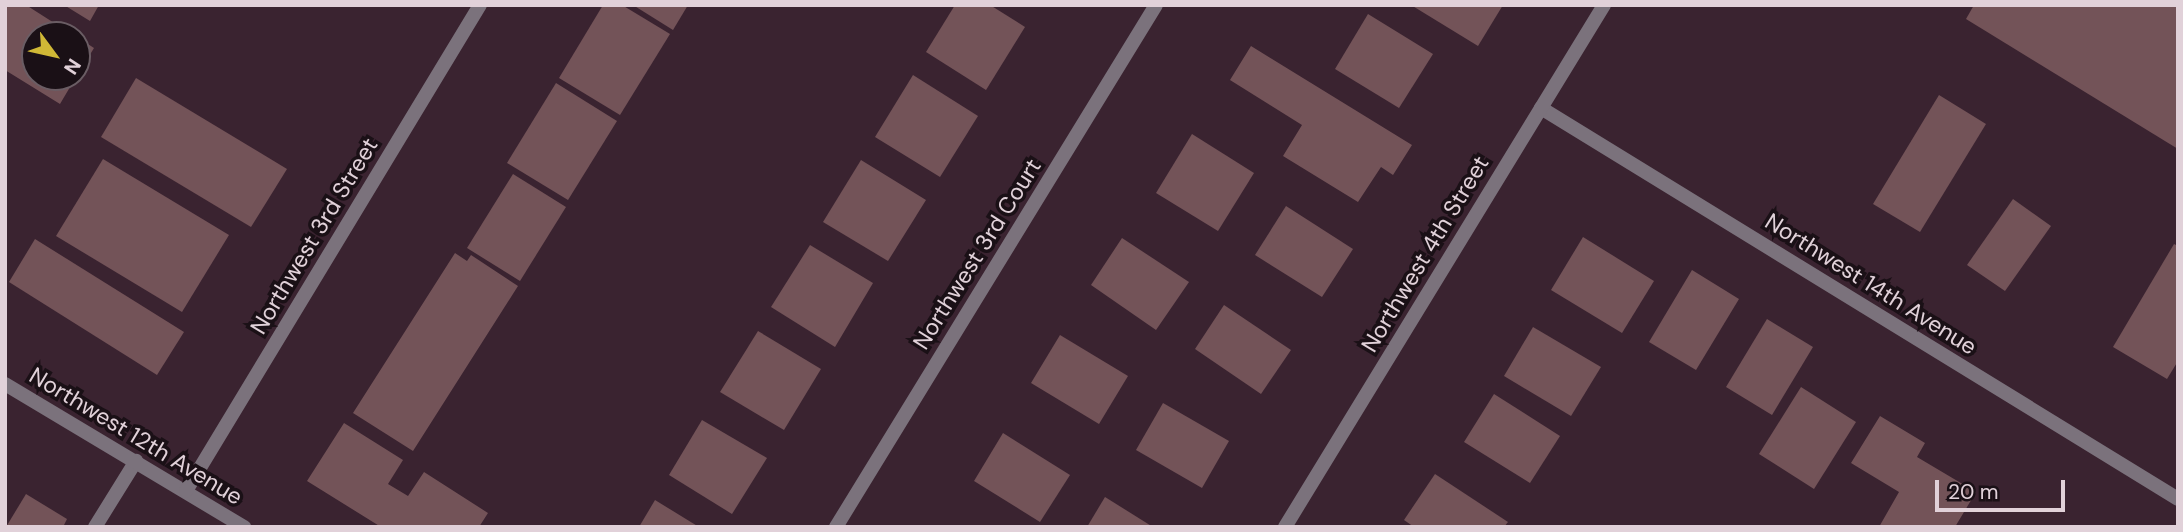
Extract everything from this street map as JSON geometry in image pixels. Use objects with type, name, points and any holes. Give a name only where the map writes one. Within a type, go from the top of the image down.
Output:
[{"type":"street","name":"Northwest 3rd Street","points":[[186,491],[480,5]]},
{"type":"street","name":"Northwest 3rd Court","points":[[836,527],[1156,5]]},
{"type":"street","name":"Northwest 4th Street","points":[[1285,527],[1604,5]]},
{"type":"street","name":"Northwest 14th Avenue","points":[[1541,107],[2178,499]]},
{"type":"street","name":"Northwest 12th Avenue","points":[[5,384],[244,527]]},
{"type":"street","points":[[95,527],[136,461]]},
{"type":"building","points":[[5,5],[26,5],[51,21],[21,21],[21,80],[5,70]]},
{"type":"building","points":[[64,5],[99,5],[90,21]]},
{"type":"building","points":[[603,5],[622,5],[670,34],[620,115],[559,78]]},
{"type":"building","points":[[633,5],[688,5],[673,30]]},
{"type":"building","points":[[955,5],[990,5],[1025,27],[986,90],[926,52]]},
{"type":"building","points":[[1411,5],[1503,5],[1478,46]]},
{"type":"building","points":[[1974,5],[2178,5],[2178,149],[1966,19]]},
{"type":"building","points":[[1368,14],[1433,54],[1399,108],[1335,69]]},
{"type":"building","points":[[1251,46],[1412,145],[1393,175],[1381,167],[1358,202],[1283,156],[1302,125],[1230,80]]},
{"type":"building","points":[[913,75],[978,116],[940,177],[875,137]]},
{"type":"building","points":[[136,78],[287,169],[251,227],[101,137]]},
{"type":"building","points":[[556,83],[617,121],[568,200],[507,163]]},
{"type":"building","points":[[39,91],[68,91],[60,104]]},
{"type":"building","points":[[1939,95],[1986,124],[1920,232],[1873,204]]},
{"type":"building","points":[[1192,134],[1254,173],[1218,231],[1156,193]]},
{"type":"building","points":[[103,159],[229,235],[182,312],[56,236]]},
{"type":"building","points":[[861,160],[926,200],[888,261],[823,222]]},
{"type":"building","points":[[513,174],[566,207],[520,281],[467,248]]},
{"type":"building","points":[[2013,199],[2051,226],[2005,291],[1967,265]]},
{"type":"building","points":[[1286,206],[1353,249],[1322,297],[1255,255]]},
{"type":"building","points":[[1583,237],[1654,281],[1622,333],[1551,290]]},
{"type":"building","points":[[1122,238],[1189,282],[1156,330],[1091,285]]},
{"type":"building","points":[[35,239],[184,332],[157,375],[9,282]]},
{"type":"building","points":[[2174,244],[2178,246],[2178,361],[2167,379],[2113,347]]},
{"type":"building","points":[[810,245],[873,283],[835,347],[771,307]]},
{"type":"building","points":[[455,253],[467,261],[471,255],[518,286],[413,451],[353,413]]},
{"type":"building","points":[[1692,270],[1739,299],[1696,370],[1649,342]]},
{"type":"building","points":[[1224,305],[1291,350],[1261,394],[1195,349]]},
{"type":"building","points":[[1767,319],[1813,347],[1772,415],[1726,387]]},
{"type":"building","points":[[1533,327],[1601,367],[1571,416],[1504,376]]},
{"type":"building","points":[[758,331],[821,369],[784,430],[720,392]]},
{"type":"building","points":[[1060,335],[1128,376],[1099,424],[1031,383]]},
{"type":"building","points":[[1801,387],[1856,422],[1814,489],[1759,454]]},
{"type":"building","points":[[1494,394],[1560,436],[1530,483],[1464,442]]},
{"type":"building","points":[[1163,403],[1229,441],[1202,488],[1136,450]]},
{"type":"building","points":[[1880,416],[1925,443],[1917,457],[1976,492],[1955,527],[1879,527],[1899,492],[1851,463]]},
{"type":"building","points":[[702,420],[767,458],[732,514],[669,475]]},
{"type":"building","points":[[344,423],[403,460],[388,484],[408,496],[424,472],[488,513],[479,527],[381,527],[307,481]]},
{"type":"building","points":[[1003,433],[1070,475],[1040,522],[974,481]]},
{"type":"building","points":[[1435,474],[1508,522],[1504,527],[1414,527],[1404,520]]},
{"type":"building","points":[[26,494],[67,519],[63,527],[6,527]]},
{"type":"building","points":[[1105,497],[1153,527],[1087,527]]},
{"type":"building","points":[[655,500],[699,527],[639,527]]}]
